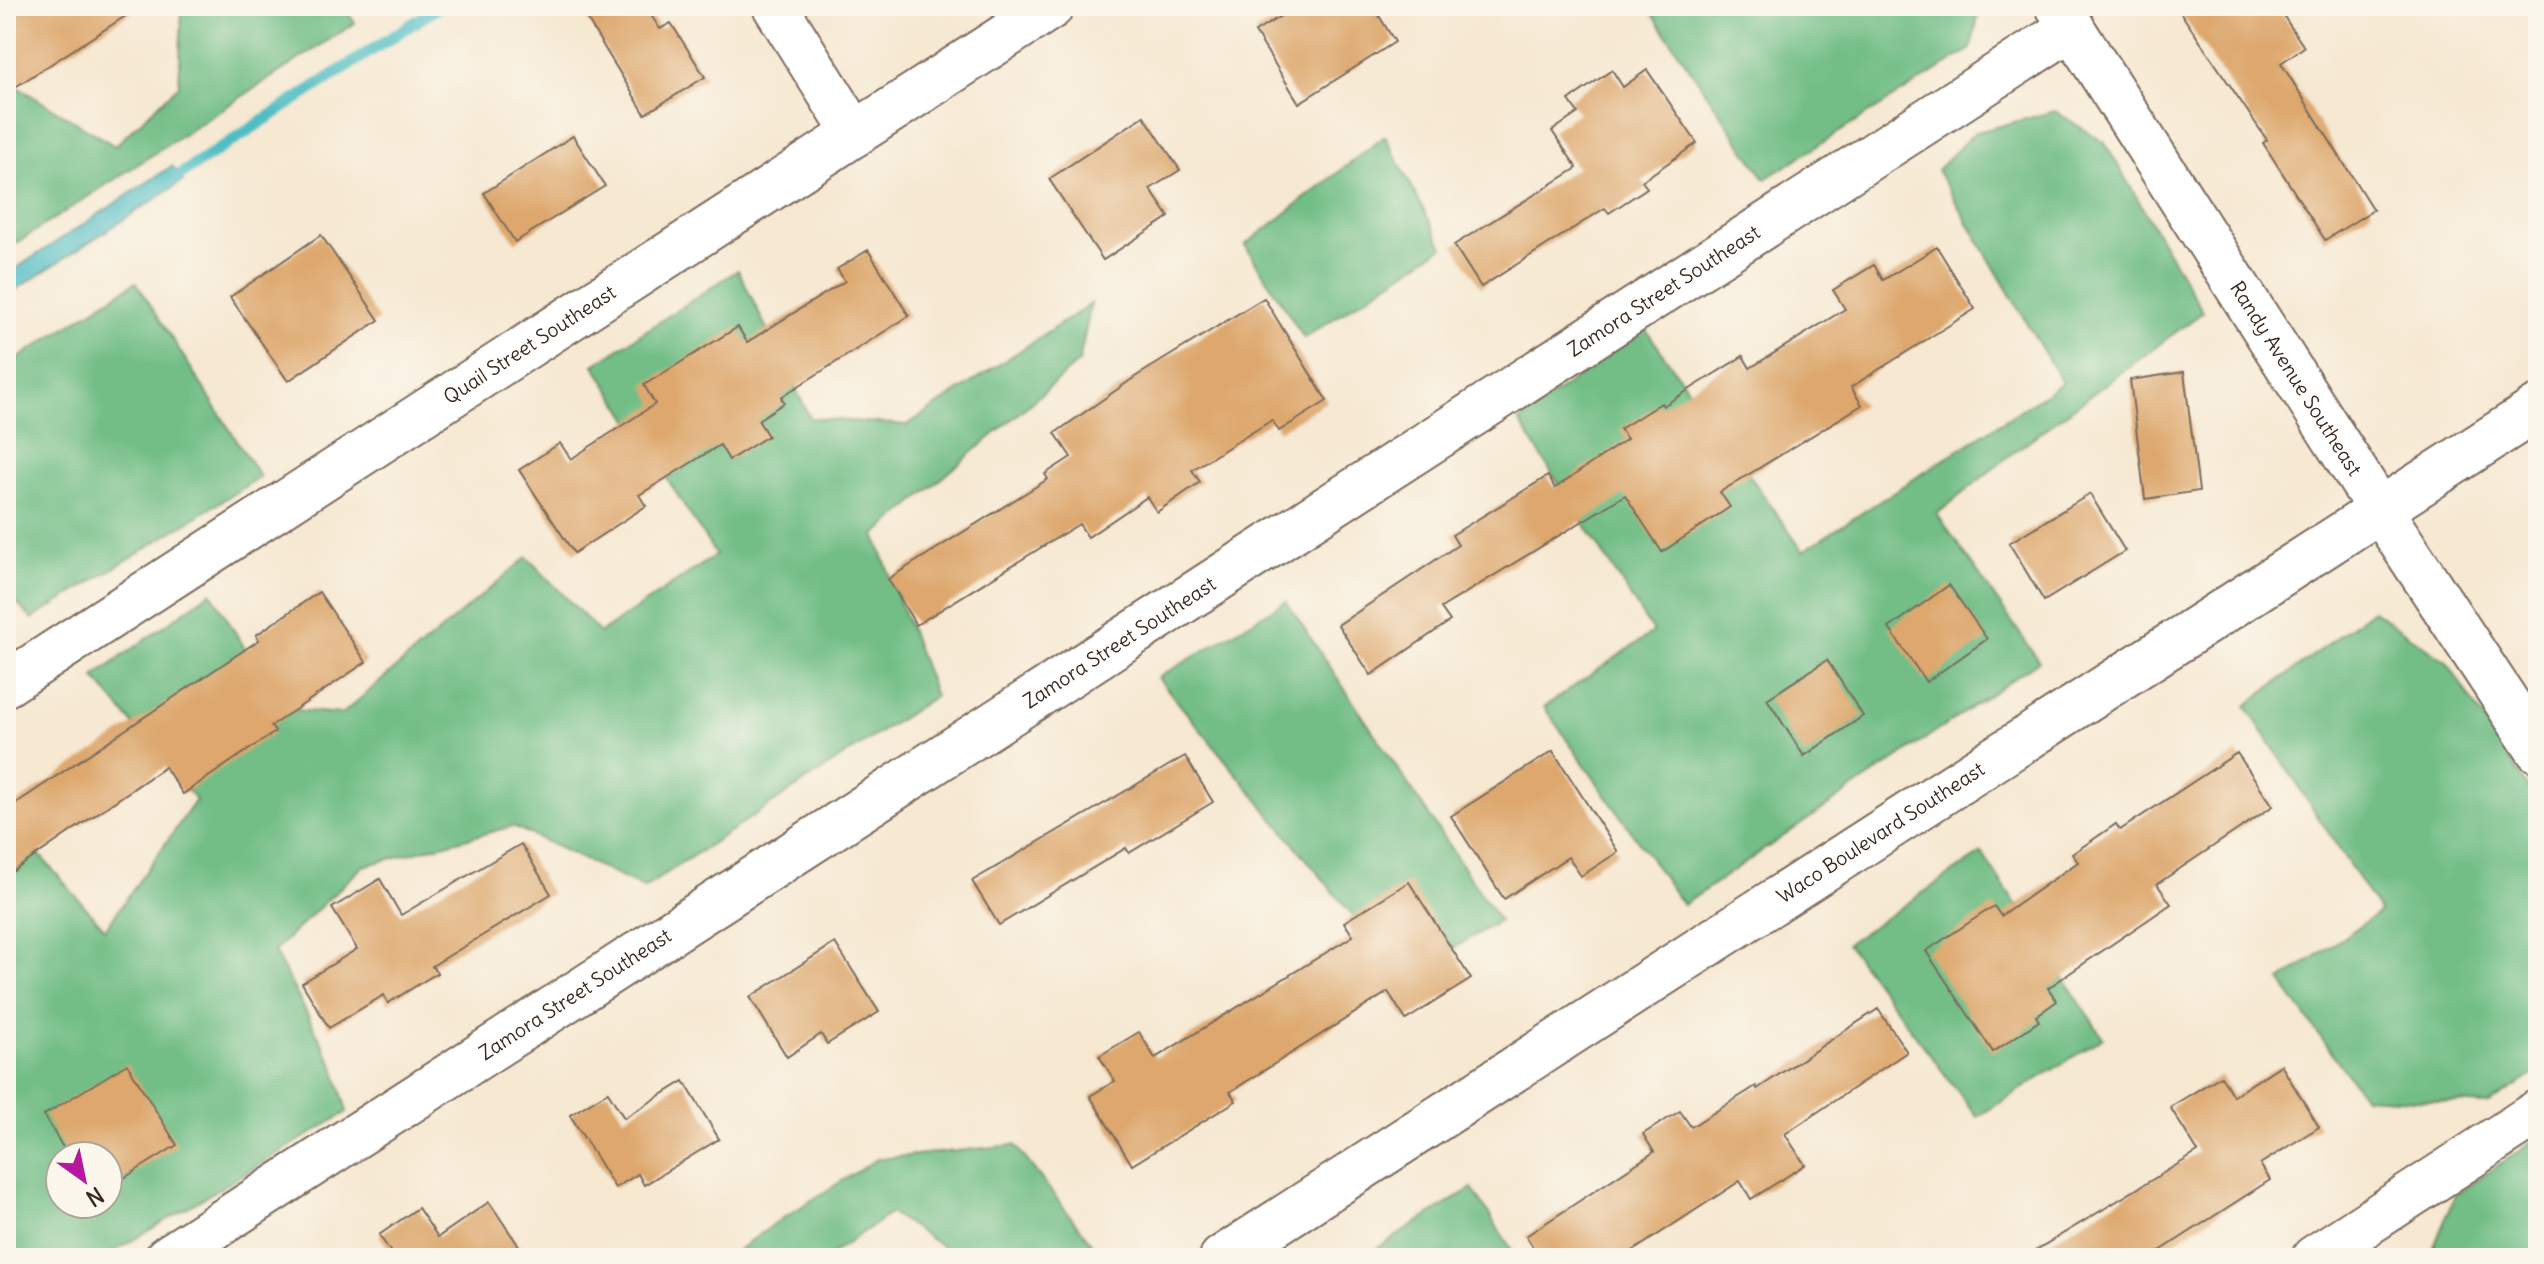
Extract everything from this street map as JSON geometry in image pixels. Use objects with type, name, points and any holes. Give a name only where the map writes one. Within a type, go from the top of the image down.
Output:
[{"type":"street","points":[[775,6],[855,134]]},
{"type":"street","name":"Quail Street Southeast","points":[[6,684],[1052,6]]},
{"type":"street","name":"Randy Avenue Southeast","points":[[2065,16],[2380,510],[2538,750]]},
{"type":"street","name":"Zamora Street Southeast","points":[[167,1258],[2065,16]]},
{"type":"street","name":"Waco Boulevard Southeast","points":[[1222,1258],[2538,408]]},
{"type":"street","points":[[2314,1258],[2538,1112]]},
{"type":"green space","points":[[182,6],[343,6],[355,23],[6,250],[6,80],[115,146],[179,85]]},
{"type":"green space","points":[[1647,6],[1980,6],[1971,49],[1765,179]]},
{"type":"green space","points":[[2055,111],[2105,143],[2203,312],[2011,454],[1937,514],[2039,661],[1683,905],[1544,707],[1653,632],[1519,421],[1644,327],[1803,551],[2062,383],[1937,170],[1974,133]]},
{"type":"green space","points":[[1385,136],[1443,247],[1304,338],[1245,245]]},
{"type":"green space","points":[[738,270],[810,418],[907,425],[1091,304],[1079,362],[875,535],[935,696],[644,888],[513,826],[363,866],[274,951],[334,1066],[347,1112],[103,1258],[6,1258],[6,817],[105,929],[196,800],[94,677],[211,592],[281,709],[342,714],[527,557],[600,633],[716,555],[594,365]]},
{"type":"green space","points":[[136,282],[260,477],[32,619],[6,591],[6,366]]},
{"type":"green space","points":[[1286,601],[1499,921],[1404,978],[1158,678]]},
{"type":"green space","points":[[2373,610],[2446,661],[2538,804],[2538,1072],[2487,1104],[2364,1097],[2280,981],[2380,912],[2246,706]]},
{"type":"green space","points":[[1982,853],[2103,1038],[1977,1117],[1847,944]]},
{"type":"green space","points":[[2538,1138],[2538,1258],[2433,1258],[2431,1254],[2455,1195]]},
{"type":"green space","points":[[1015,1145],[1103,1258],[960,1258],[891,1213],[826,1258],[727,1258],[780,1220],[877,1159]]},
{"type":"green space","points":[[1472,1188],[1517,1258],[1362,1258]]},
{"type":"water","points":[[172,166],[183,181],[6,296],[6,275]]},
{"type":"building","points":[[27,6],[141,6],[6,93],[6,19]]},
{"type":"building","points":[[579,6],[645,6],[660,29],[671,23],[705,77],[645,114]]},
{"type":"building","points":[[1297,6],[1373,6],[1395,42],[1299,103],[1255,32]]},
{"type":"building","points":[[2176,6],[2277,6],[2304,47],[2281,63],[2373,210],[2325,240],[2263,143],[2267,140]]},
{"type":"building","points":[[1612,70],[1623,87],[1647,70],[1697,143],[1642,181],[1647,188],[1609,213],[1605,208],[1481,287],[1454,245],[1577,168],[1552,131],[1578,113],[1569,100]]},
{"type":"building","points":[[1144,116],[1180,170],[1150,189],[1169,217],[1103,260],[1049,179]]},
{"type":"building","points":[[573,136],[605,186],[515,242],[484,193]]},
{"type":"building","points":[[321,235],[379,320],[288,381],[230,297]]},
{"type":"building","points":[[1937,247],[1975,309],[1851,387],[1862,405],[1720,492],[1730,507],[1662,552],[1625,495],[1441,608],[1450,621],[1371,675],[1338,625],[1458,545],[1452,535],[1548,476],[1555,488],[1627,439],[1620,429],[1661,403],[1663,406],[1743,356],[1750,368],[1845,309],[1833,290],[1874,265],[1883,280]]},
{"type":"building","points":[[868,250],[909,316],[781,397],[784,403],[758,420],[768,436],[729,460],[720,445],[639,495],[646,506],[574,553],[519,470],[560,443],[571,459],[655,404],[644,385],[738,327],[747,342],[845,281],[837,269]]},
{"type":"building","points":[[1264,298],[1327,401],[1279,431],[1272,420],[1192,470],[1200,482],[1157,512],[1147,497],[1088,537],[1079,524],[916,625],[888,579],[1048,479],[1045,474],[1071,457],[1055,433],[1135,377]]},
{"type":"building","points":[[2184,372],[2199,491],[2145,499],[2130,380]]},
{"type":"building","points":[[2090,494],[2125,551],[2044,601],[2009,543]]},
{"type":"building","points":[[1949,585],[1987,639],[1926,682],[1889,628]]},
{"type":"building","points":[[319,592],[366,662],[271,726],[275,732],[183,794],[165,767],[6,876],[6,810],[259,640],[256,635]]},
{"type":"building","points":[[1827,660],[1863,716],[1804,756],[1767,699]]},
{"type":"building","points":[[1553,751],[1618,852],[1581,876],[1568,857],[1504,899],[1451,816]]},
{"type":"building","points":[[2237,753],[2273,806],[2157,884],[2171,904],[2048,988],[2057,1001],[2036,1016],[2039,1021],[1993,1052],[1926,951],[1994,906],[2001,916],[2078,862],[2072,854],[2116,824],[2120,830]]},
{"type":"building","points":[[1185,756],[1213,802],[1129,853],[1126,848],[999,925],[972,881]]},
{"type":"building","points":[[521,844],[551,894],[432,966],[437,973],[388,1003],[384,995],[329,1028],[302,983],[357,949],[332,908],[380,879],[401,915]]},
{"type":"building","points":[[1409,882],[1471,979],[1406,1020],[1388,992],[1230,1092],[1236,1101],[1132,1165],[1090,1096],[1115,1081],[1099,1056],[1139,1032],[1155,1058],[1353,936],[1344,922]]},
{"type":"building","points":[[835,943],[879,1012],[827,1044],[821,1034],[787,1057],[750,997]]},
{"type":"building","points":[[1878,1009],[1907,1052],[1785,1134],[1805,1165],[1751,1199],[1740,1181],[1622,1258],[1540,1258],[1526,1236],[1654,1152],[1643,1134],[1680,1111],[1691,1127],[1756,1086],[1757,1089]]},
{"type":"building","points":[[127,1064],[177,1145],[124,1178],[124,1140],[59,1140],[44,1115]]},
{"type":"building","points":[[2281,1065],[2319,1127],[2260,1164],[2270,1180],[2149,1258],[2023,1258],[2198,1152],[2170,1107],[2221,1076],[2233,1096]]},
{"type":"building","points":[[684,1081],[719,1139],[644,1185],[638,1174],[615,1188],[570,1115],[608,1092],[624,1118]]},
{"type":"building","points":[[489,1202],[527,1258],[395,1258],[379,1235],[418,1208],[438,1237]]},
{"type":"waterway","points":[[167,183],[440,6]]}]
